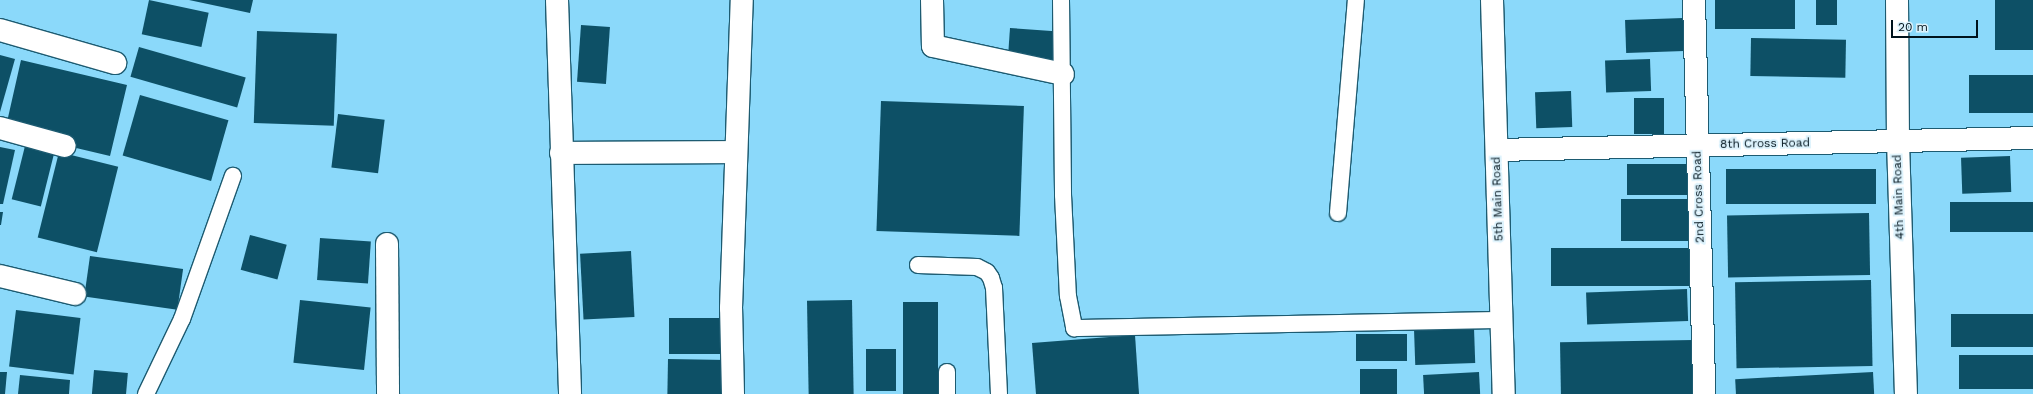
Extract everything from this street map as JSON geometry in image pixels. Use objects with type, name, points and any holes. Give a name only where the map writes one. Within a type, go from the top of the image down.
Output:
[{"type":"street","points":[[557,0],[570,394]]},
{"type":"street","points":[[733,394],[732,308],[742,0]]},
{"type":"street","points":[[932,0],[933,46],[1063,74]]},
{"type":"street","name":"2nd Cross Road","points":[[1694,0],[1704,394]]},
{"type":"street","name":"4th Main Road","points":[[1897,0],[1898,141],[1906,394]]},
{"type":"street","name":"5th Main Road","points":[[1492,2],[1504,394]]},
{"type":"street","points":[[0,30],[115,63]]},
{"type":"street","points":[[0,128],[65,146]]},
{"type":"street","name":"8th Cross Road","points":[[1497,150],[2033,138]]},
{"type":"street","points":[[561,153],[736,152]]},
{"type":"street","points":[[387,244],[388,394]]},
{"type":"street","points":[[0,276],[75,294]]},
{"type":"lane","points":[[1061,0],[1064,210],[1068,296],[1074,328],[1502,320]]},
{"type":"lane","points":[[1338,213],[1356,0]]},
{"type":"lane","points":[[146,394],[182,319],[233,176]]},
{"type":"lane","points":[[918,264],[977,267],[987,272],[991,278],[994,288],[999,394]]},
{"type":"lane","points":[[947,372],[947,394]]},
{"type":"building","points":[[149,0],[209,13],[201,47],[142,34]]},
{"type":"building","points":[[189,0],[253,0],[250,13]]},
{"type":"building","points":[[1715,0],[1795,0],[1795,29],[1715,29]]},
{"type":"building","points":[[1816,0],[1837,0],[1837,25],[1816,25]]},
{"type":"building","points":[[1995,0],[2033,0],[2033,50],[1995,50]]},
{"type":"building","points":[[1683,18],[1684,51],[1626,53],[1625,20]]},
{"type":"building","points":[[581,25],[610,27],[606,84],[577,82]]},
{"type":"building","points":[[1010,28],[1055,31],[1053,63],[1008,60]]},
{"type":"building","points":[[257,31],[337,34],[334,126],[254,123]]},
{"type":"building","points":[[1751,38],[1846,40],[1845,78],[1750,76]]},
{"type":"building","points":[[139,47],[246,78],[237,107],[130,77]]},
{"type":"building","points":[[0,55],[15,59],[0,112]]},
{"type":"building","points":[[1650,59],[1651,91],[1606,93],[1605,61]]},
{"type":"building","points":[[21,60],[127,85],[110,156],[72,147],[74,138],[7,122]]},
{"type":"building","points":[[1969,75],[2033,75],[2033,113],[1969,113]]},
{"type":"building","points":[[1571,91],[1572,127],[1536,128],[1535,92]]},
{"type":"building","points":[[140,95],[228,120],[211,181],[123,156]]},
{"type":"building","points":[[1634,98],[1664,98],[1664,134],[1634,134]]},
{"type":"building","points":[[881,101],[1024,106],[1019,236],[876,231]]},
{"type":"building","points":[[338,114],[385,120],[378,173],[331,168]]},
{"type":"building","points":[[25,146],[54,153],[41,207],[12,199]]},
{"type":"building","points":[[0,147],[15,150],[3,204],[0,204]]},
{"type":"building","points":[[59,152],[118,167],[97,252],[38,237]]},
{"type":"building","points":[[2010,156],[2011,192],[1962,194],[1961,158]]},
{"type":"building","points":[[1627,164],[1690,164],[1690,195],[1627,195]]},
{"type":"building","points":[[1726,169],[1876,169],[1876,204],[1726,204]]},
{"type":"building","points":[[1621,199],[1691,199],[1691,241],[1621,241]]},
{"type":"building","points":[[1950,202],[2033,202],[2033,232],[1950,232]]},
{"type":"building","points":[[0,212],[3,212],[1,225],[0,225]]},
{"type":"building","points":[[1869,213],[1870,275],[1728,277],[1727,215]]},
{"type":"building","points":[[250,235],[287,245],[277,280],[241,270]]},
{"type":"building","points":[[320,238],[371,242],[368,283],[317,280]]},
{"type":"building","points":[[1551,248],[1690,248],[1690,286],[1551,286]]},
{"type":"building","points":[[631,251],[634,317],[584,320],[580,254]]},
{"type":"building","points":[[90,256],[183,269],[177,310],[84,297]]},
{"type":"building","points":[[1871,280],[1873,366],[1737,368],[1735,282]]},
{"type":"building","points":[[1687,289],[1688,321],[1587,325],[1586,293]]},
{"type":"building","points":[[300,300],[371,307],[364,370],[293,363]]},
{"type":"building","points":[[852,300],[854,394],[809,394],[807,301]]},
{"type":"building","points":[[903,302],[938,302],[938,394],[903,394]]},
{"type":"building","points":[[16,310],[81,318],[74,374],[9,367]]},
{"type":"building","points":[[1951,314],[2033,314],[2033,347],[1951,347]]},
{"type":"building","points":[[669,318],[722,318],[722,354],[669,354]]},
{"type":"building","points":[[1474,328],[1475,363],[1415,365],[1414,330]]},
{"type":"building","points":[[1356,334],[1407,334],[1407,361],[1356,361]]},
{"type":"building","points":[[1135,335],[1139,394],[1036,394],[1032,343]]},
{"type":"building","points":[[1693,340],[1694,394],[1561,394],[1560,342]]},
{"type":"building","points":[[866,349],[896,349],[896,391],[866,391]]},
{"type":"building","points":[[1959,355],[2033,355],[2033,389],[1959,389]]},
{"type":"building","points":[[668,359],[727,360],[726,394],[667,394]]},
{"type":"building","points":[[1360,369],[1397,369],[1397,394],[1360,394]]},
{"type":"building","points":[[94,370],[128,373],[126,394],[92,394]]},
{"type":"building","points":[[0,372],[7,372],[5,394],[0,394]]},
{"type":"building","points":[[1479,372],[1480,394],[1424,394],[1423,375]]},
{"type":"building","points":[[1873,372],[1874,394],[1736,394],[1735,379]]},
{"type":"building","points":[[20,375],[70,380],[69,394],[18,394]]}]
